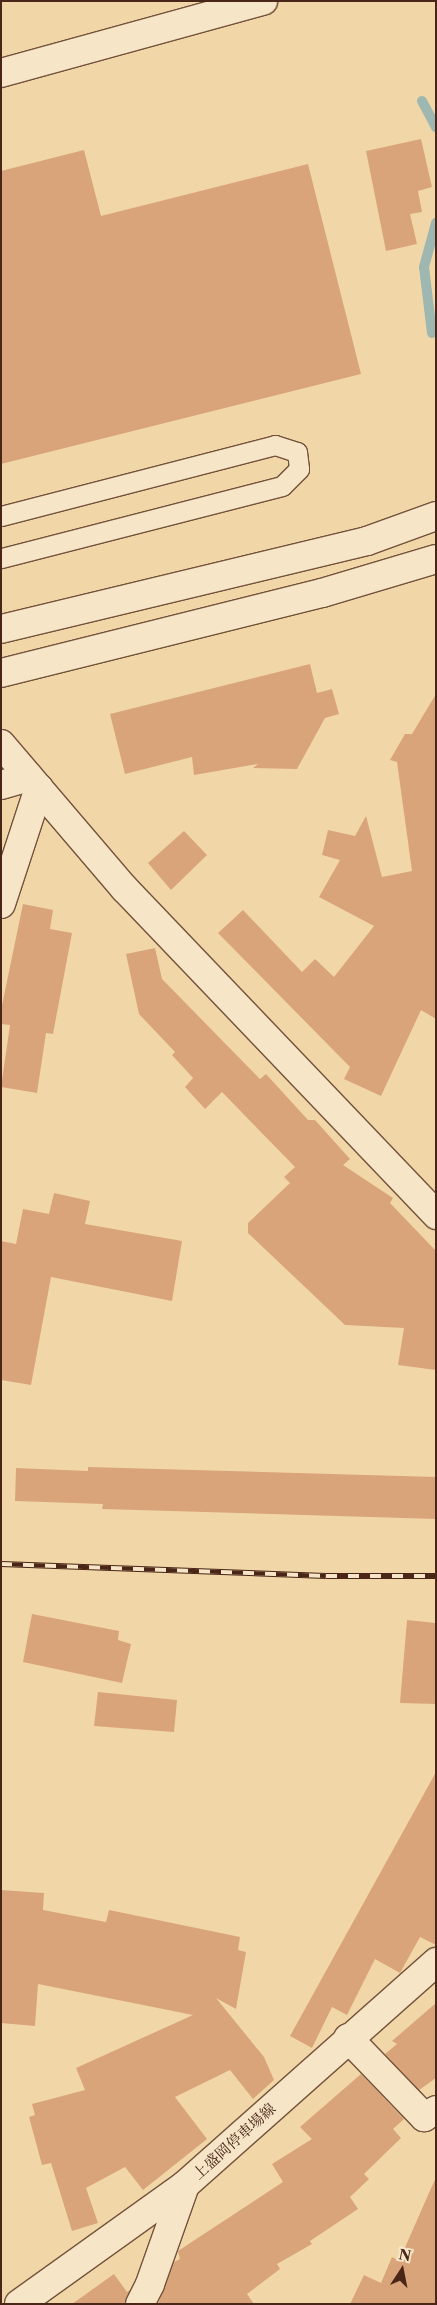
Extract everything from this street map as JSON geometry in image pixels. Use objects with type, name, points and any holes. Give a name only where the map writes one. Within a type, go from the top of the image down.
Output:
[{"type":"street","points":[[1,73],[263,1]]},
{"type":"street","points":[[1,629],[367,540],[436,516]]},
{"type":"street","points":[[1,673],[322,593],[436,559]]},
{"type":"street","points":[[1,744],[125,889],[436,1215]]},
{"type":"street","points":[[1,785],[34,782]]},
{"type":"street","points":[[1,904],[34,782]]},
{"type":"street","name":"上盛岡停車場線","points":[[19,2304],[185,2185],[348,2038],[436,1962]]},
{"type":"street","points":[[348,2038],[424,2117],[436,2110]]},
{"type":"street","points":[[140,2304],[150,2284],[185,2185]]},
{"type":"lane","points":[[1,516],[275,445],[297,452],[299,469],[282,486],[1,558]]},
{"type":"building","points":[[421,139],[432,187],[418,191],[422,212],[410,214],[417,244],[386,251],[366,151]]},
{"type":"building","points":[[84,150],[101,216],[308,164],[361,374],[1,464],[1,171]]},
{"type":"building","points":[[310,664],[317,693],[332,689],[339,714],[325,718],[297,769],[253,768],[258,764],[194,775],[192,757],[125,774],[110,714]]},
{"type":"building","points":[[436,694],[436,1019],[421,1010],[381,1096],[344,1079],[350,1067],[218,933],[243,910],[302,972],[315,959],[334,977],[374,926],[319,897],[340,860],[322,855],[328,830],[355,836],[366,816],[382,877],[412,871],[397,762],[390,760],[405,734],[412,734]]},
{"type":"building","points":[[184,831],[207,855],[171,890],[148,863]]},
{"type":"building","points":[[23,904],[53,910],[50,929],[72,933],[53,1034],[46,1033],[37,1093],[1,1087],[10,1025],[1,1024],[1,1010]]},
{"type":"building","points":[[155,948],[162,979],[260,1079],[266,1074],[308,1120],[315,1120],[350,1159],[343,1165],[393,1198],[390,1203],[436,1251],[436,1370],[398,1365],[404,1328],[345,1325],[248,1233],[248,1223],[290,1183],[284,1177],[295,1167],[222,1092],[205,1109],[185,1087],[193,1078],[172,1055],[175,1052],[139,1014],[126,954]]},
{"type":"building","points":[[54,1193],[90,1201],[85,1224],[182,1241],[172,1301],[51,1277],[31,1385],[1,1380],[1,1241],[16,1244],[23,1209],[49,1214]]},
{"type":"building","points":[[88,1467],[436,1477],[436,1519],[102,1509],[103,1504],[15,1501],[16,1468],[88,1471]]},
{"type":"building","points":[[32,1614],[119,1631],[118,1640],[131,1644],[122,1683],[23,1662]]},
{"type":"building","points":[[407,1620],[436,1623],[436,1704],[400,1703]]},
{"type":"building","points":[[98,1692],[177,1700],[174,1732],[94,1726]]},
{"type":"building","points":[[436,1772],[436,1945],[420,1937],[400,1973],[375,1959],[347,2015],[332,2007],[312,2048],[290,2036]]},
{"type":"building","points":[[1,1890],[44,1893],[43,1910],[106,1922],[109,1910],[240,1937],[238,1950],[246,1952],[236,2009],[216,1998],[264,2057],[274,2080],[253,2099],[230,2070],[175,2097],[207,2139],[143,2190],[125,2167],[86,2188],[98,2223],[72,2231],[51,2163],[42,2165],[29,2117],[35,2115],[32,2104],[85,2090],[76,2068],[193,2015],[38,1984],[35,2026],[1,2023]]},
{"type":"building","points":[[436,2003],[436,2078],[419,2090],[385,2054],[397,2044],[392,2041]]},
{"type":"building","points":[[361,2074],[404,2119],[393,2129],[401,2138],[364,2174],[369,2179],[350,2197],[358,2209],[310,2241],[312,2244],[277,2264],[280,2269],[247,2294],[254,2304],[158,2304],[174,2262],[180,2259],[178,2251],[283,2182],[272,2164],[312,2139],[300,2127]]},
{"type":"building","points":[[436,2177],[436,2304],[350,2304],[364,2275],[381,2283],[392,2257],[399,2261]]},
{"type":"building","points":[[114,2274],[127,2292],[130,2290],[125,2304],[72,2304]]},
{"type":"waterway","points":[[422,101],[436,127]]},
{"type":"waterway","points":[[432,333],[424,267],[436,223]]},
{"type":"railway","points":[[1,1564],[326,1576],[436,1576]]}]
